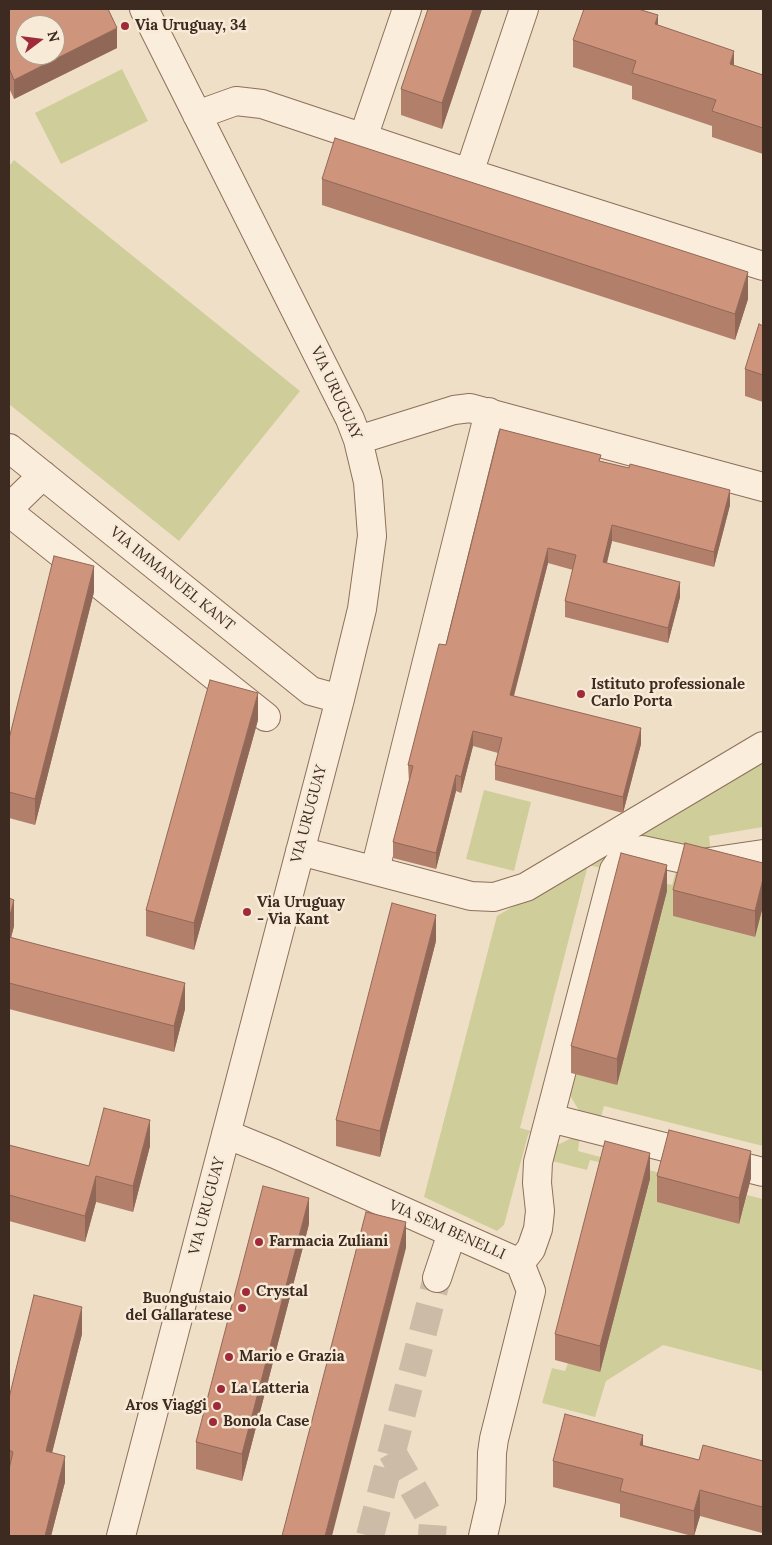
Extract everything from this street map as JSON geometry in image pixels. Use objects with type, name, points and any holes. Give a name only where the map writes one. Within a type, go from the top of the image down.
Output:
[{"type":"street","name":"VIA URUGUAY","points":[[121,1536],[340,699],[362,609],[371,554],[370,500],[358,440],[344,404],[144,9]]},
{"type":"street","points":[[364,138],[406,9]]},
{"type":"street","points":[[469,173],[524,9]]},
{"type":"street","points":[[198,115],[236,101],[252,102],[763,266]]},
{"type":"street","points":[[358,440],[454,410],[470,408],[763,487]]},
{"type":"street","points":[[375,870],[489,412]]},
{"type":"street","name":"VIA IMMANUEL KANT","points":[[9,448],[311,691],[340,699]]},
{"type":"street","points":[[9,508],[43,475]]},
{"type":"street","points":[[9,512],[266,717]]},
{"type":"street","points":[[300,851],[471,896],[494,897],[515,892],[763,746]]},
{"type":"street","points":[[520,1263],[531,1249],[538,1229],[540,1211],[537,1173],[616,866],[634,853],[642,850],[702,863],[763,854]]},
{"type":"street","points":[[550,1118],[763,1172]]},
{"type":"street","name":"VIA SEM BENELLI","points":[[226,1134],[520,1263],[531,1291],[494,1439],[491,1501],[483,1536]]},
{"type":"street","points":[[438,1278],[452,1233]]},
{"type":"shaded area","points":[[122,69],[148,121],[61,164],[35,113]]},
{"type":"shaded area","points":[[14,160],[300,391],[179,541],[9,404],[9,166]]},
{"type":"shaded area","points":[[763,758],[763,827],[709,836],[711,853],[691,852],[635,837],[605,869],[588,865],[520,1128],[531,1131],[528,1135],[504,1225],[497,1231],[424,1197],[497,916]]},
{"type":"shaded area","points":[[484,790],[531,802],[514,871],[466,859]]},
{"type":"shaded area","points":[[677,867],[685,869],[673,916],[755,937],[763,906],[763,1146],[604,1106],[600,1121],[583,1117],[566,1089],[571,1073],[617,1084],[667,892],[640,877],[672,885]]},
{"type":"shaded area","points":[[580,1134],[578,1151],[664,1174],[657,1202],[739,1224],[747,1195],[763,1199],[763,1371],[663,1345],[606,1381],[595,1417],[542,1403],[552,1368],[565,1371],[568,1363],[600,1371],[650,1180],[627,1169],[590,1160],[587,1170],[548,1160],[551,1148]]},
{"type":"building","points":[[9,9],[108,9],[117,28],[65,54],[65,15],[15,15],[15,65],[44,65],[14,80],[9,68]]},
{"type":"building","points":[[428,9],[473,9],[442,103],[401,89]]},
{"type":"building","points":[[584,9],[638,9],[658,15],[655,24],[734,51],[730,64],[763,75],[763,128],[712,111],[716,100],[632,73],[636,61],[573,40]]},
{"type":"building","points":[[335,138],[748,272],[735,314],[322,179]]},
{"type":"building","points":[[759,324],[763,326],[763,375],[745,369]]},
{"type":"building","points":[[500,429],[601,455],[599,461],[629,468],[630,464],[730,490],[714,552],[612,525],[603,562],[680,582],[668,628],[565,601],[576,555],[548,548],[510,695],[641,728],[623,797],[495,765],[502,738],[473,731],[461,777],[456,775],[436,853],[393,842],[413,766],[408,765],[439,644],[446,645]]},
{"type":"building","points":[[54,556],[94,566],[35,799],[9,792],[9,739]]},
{"type":"building","points":[[210,680],[258,693],[194,923],[146,910]]},
{"type":"building","points":[[685,843],[763,863],[763,879],[755,911],[673,890]]},
{"type":"building","points":[[621,853],[667,865],[617,1059],[571,1046]]},
{"type":"building","points":[[9,898],[14,900],[9,919]]},
{"type":"building","points":[[392,903],[436,915],[380,1131],[336,1120]]},
{"type":"building","points":[[9,937],[185,983],[174,1026],[9,983]]},
{"type":"building","points":[[104,1108],[150,1120],[133,1186],[96,1176],[85,1216],[9,1195],[9,1145],[89,1166]]},
{"type":"building","points":[[669,1130],[751,1151],[739,1198],[657,1176]]},
{"type":"building","points":[[605,1141],[650,1153],[600,1346],[555,1334]]},
{"type":"building","points":[[263,1186],[309,1198],[242,1454],[196,1442]]},
{"type":"building","points":[[366,1212],[406,1222],[325,1536],[282,1536]]},
{"type":"building","points":[[34,1295],[82,1307],[46,1451],[65,1456],[45,1536],[9,1536],[9,1469],[13,1452],[9,1450],[9,1398]]},
{"type":"building","points":[[565,1414],[643,1435],[640,1445],[699,1460],[703,1445],[763,1461],[762,1507],[700,1490],[694,1511],[620,1491],[623,1479],[553,1461]]},
{"type":"tunnel","points":[[370,1536],[437,1278]]},
{"type":"tunnel","points":[[392,1452],[433,1523],[432,1536]]},
{"type":"place","name":"Via Uruguay, 34","points":[[125,26]]},
{"type":"place","name":"Istituto professionale Carlo Porta","points":[[581,694]]},
{"type":"place","name":"Via Uruguay - Via Kant","points":[[247,912]]},
{"type":"place","name":"Farmacia Zuliani","points":[[259,1242]]},
{"type":"place","name":"Crystal","points":[[246,1292]]},
{"type":"place","name":"Buongustaio del Gallaratese","points":[[242,1308]]},
{"type":"place","name":"Mario e Grazia","points":[[229,1357]]},
{"type":"place","name":"La Latteria","points":[[221,1389]]},
{"type":"place","name":"Aros Viaggi","points":[[217,1406]]},
{"type":"place","name":"Bonola Case","points":[[213,1422]]}]
